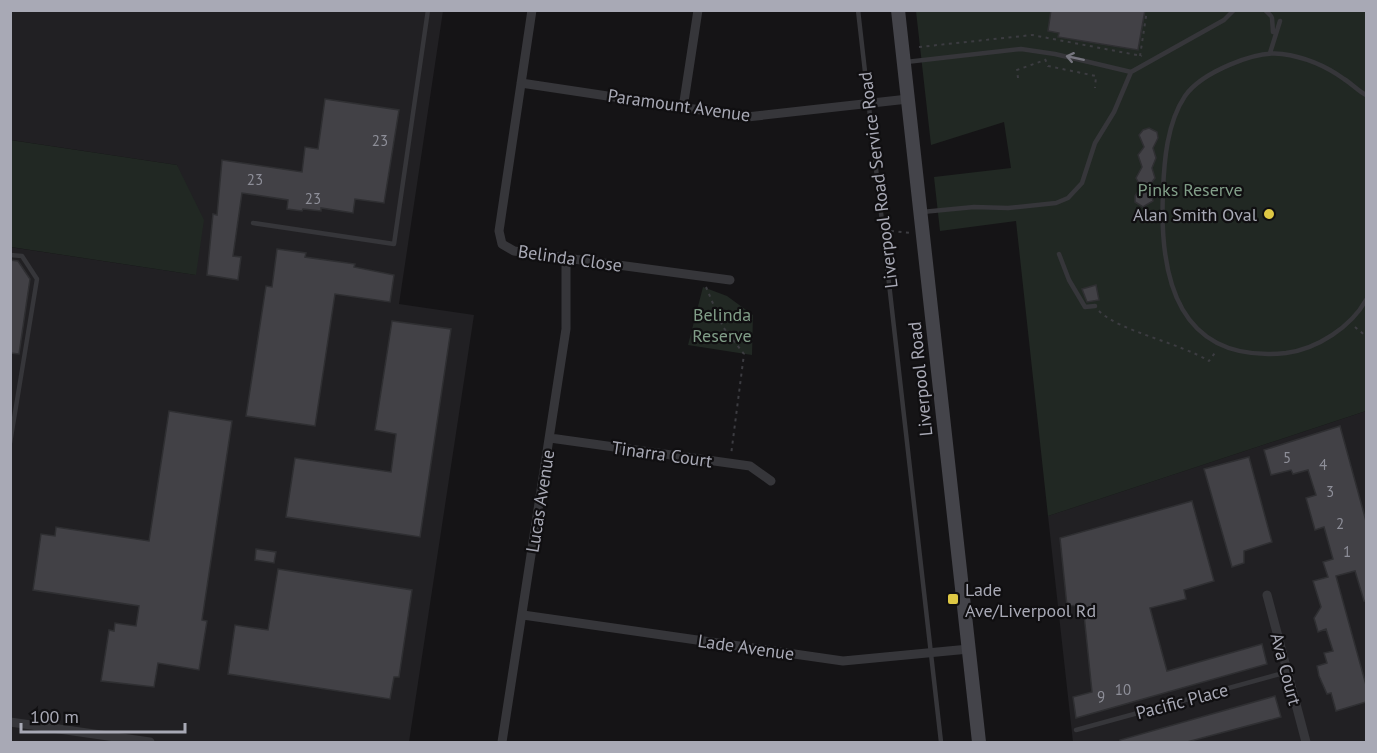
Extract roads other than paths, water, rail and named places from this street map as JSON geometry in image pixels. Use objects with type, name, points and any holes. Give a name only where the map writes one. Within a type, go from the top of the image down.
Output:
[{"type":"main road","name":"Liverpool Road","points":[[898,10],[979,742]]},
{"type":"street","name":"Belinda Close","points":[[532,10],[500,238],[502,244],[514,251],[730,280]]},
{"type":"street","points":[[683,108],[698,10]]},
{"type":"street","name":"Paramount Avenue","points":[[521,83],[753,117],[908,99]]},
{"type":"street","name":"Lucas Avenue","points":[[502,742],[566,329],[566,258]]},
{"type":"street","name":"Tinarra Court","points":[[550,438],[750,466],[771,481]]},
{"type":"street","name":"Ava Court","points":[[1267,595],[1306,742]]},
{"type":"street","name":"Lade Avenue","points":[[523,615],[843,661],[969,649]]},
{"type":"street","points":[[10,722],[150,742]]},
{"type":"lane","points":[[253,223],[394,244],[428,10]]},
{"type":"lane","name":"Liverpool Road Service Road","points":[[858,10],[941,742]]},
{"type":"lane","points":[[920,213],[974,207],[1008,208],[1056,203],[1068,198],[1082,183],[1095,143],[1114,112],[1131,72],[1224,20],[1234,10]]},
{"type":"lane","points":[[1265,10],[1272,17],[1274,35]]},
{"type":"lane","points":[[1270,53],[1280,21]]},
{"type":"lane","points":[[904,63],[993,51],[1046,52],[1131,72]]},
{"type":"lane","points":[[1366,95],[1329,69],[1293,56],[1270,53],[1224,67],[1204,78],[1186,95],[1175,115],[1169,138],[1162,217],[1164,255],[1171,287],[1186,315],[1199,330],[1221,345],[1244,353],[1290,352],[1311,346],[1351,323],[1366,300]]},
{"type":"lane","points":[[1059,254],[1069,280],[1085,307],[1095,306]]},
{"type":"lane","points":[[10,255],[22,256],[37,279],[10,443]]},
{"type":"lane","name":"Pacific Place","points":[[1076,730],[1287,672]]},
{"type":"place","name":"Alan Smith Oval","points":[[1269,214]]},
{"type":"place","name":"Lade Ave/Liverpool Rd","points":[[953,599]]},
{"type":"park label","name":"Pinks Reserve","points":[[1190,189]]},
{"type":"park label","name":"Belinda Reserve","points":[[722,324]]}]
